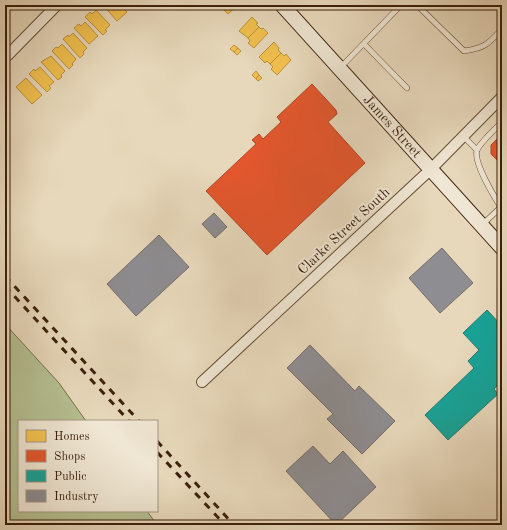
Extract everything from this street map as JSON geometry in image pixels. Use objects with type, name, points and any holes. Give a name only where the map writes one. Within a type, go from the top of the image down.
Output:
[{"type":"street","points":[[5,53],[8,55],[57,5]]},
{"type":"street","name":"James Street","points":[[282,5],[502,248]]},
{"type":"street","name":"Clarke Street South","points":[[202,382],[431,169],[502,97]]},
{"type":"lane","points":[[339,68],[401,5]]},
{"type":"lane","points":[[417,5],[464,51],[479,49],[490,42],[502,29]]},
{"type":"lane","points":[[364,44],[407,88]]},
{"type":"lane","points":[[482,225],[501,208],[481,170],[477,157],[477,150],[502,122]]},
{"type":"lane","points":[[463,136],[477,150]]},
{"type":"green space","points":[[5,324],[59,383],[85,420],[18,420],[18,512],[148,512],[157,525],[5,525]]},
{"type":"building: Homes","points":[[103,5],[121,5],[127,12],[117,21]]},
{"type":"building: Homes","points":[[225,5],[238,5],[228,14],[222,8]]},
{"type":"building: Homes","points":[[326,5],[334,5],[330,9]]},
{"type":"building: Homes","points":[[96,10],[110,25],[105,30],[107,31],[103,35],[85,17],[90,12],[92,14]]},
{"type":"building: Homes","points":[[252,17],[258,23],[256,24],[259,27],[248,38],[239,31]]},
{"type":"building: Homes","points":[[85,22],[98,36],[89,44],[74,28],[79,24],[81,26]]},
{"type":"building: Homes","points":[[259,27],[261,29],[263,28],[268,33],[254,48],[248,43],[250,41],[248,38]]},
{"type":"building: Homes","points":[[73,33],[87,48],[80,58],[63,39],[68,35],[69,37]]},
{"type":"building: Homes","points":[[274,42],[281,53],[270,64],[267,61],[265,63],[259,57]]},
{"type":"building: Homes","points":[[62,44],[76,59],[69,69],[52,51]]},
{"type":"building: Homes","points":[[234,45],[238,48],[234,52],[230,49]]},
{"type":"building: Homes","points":[[238,48],[241,51],[237,55],[234,52]]},
{"type":"building: Homes","points":[[281,53],[284,56],[286,54],[291,60],[277,75],[271,69],[273,67],[270,64]]},
{"type":"building: Homes","points":[[51,56],[65,71],[61,75],[62,77],[58,80],[41,62]]},
{"type":"building: Homes","points":[[40,67],[54,82],[49,86],[51,88],[47,92],[29,74],[34,69],[35,71]]},
{"type":"building: Homes","points":[[256,71],[259,75],[256,79],[252,75]]},
{"type":"building: Homes","points":[[259,75],[262,78],[258,81],[256,79]]},
{"type":"building: Homes","points":[[26,78],[42,95],[32,104],[16,87]]},
{"type":"building: Shops","points":[[312,84],[336,110],[337,114],[328,122],[365,163],[267,255],[206,191],[256,144],[252,140],[259,134],[263,139],[281,122],[277,117]]},
{"type":"building: Shops","points":[[502,134],[502,165],[491,154],[491,145]]},
{"type":"building: Public","points":[[487,310],[502,326],[502,381],[494,389],[498,394],[448,440],[425,415],[474,368],[468,361],[479,350],[463,333]]},
{"type":"building: Industry","points":[[214,213],[227,227],[215,238],[202,224]]},
{"type":"building: Industry","points":[[159,235],[189,267],[136,316],[107,284]]},
{"type":"building: Industry","points":[[442,248],[473,283],[440,313],[409,278]]},
{"type":"building: Industry","points":[[310,345],[355,391],[359,386],[395,421],[362,454],[327,419],[333,414],[287,368]]},
{"type":"building: Industry","points":[[313,446],[330,464],[343,451],[376,487],[336,525],[286,471]]},
{"type":"railway","points":[[5,276],[138,420]]},
{"type":"railway","points":[[5,286],[128,420]]},
{"type":"railway","points":[[158,442],[234,525]]},
{"type":"railway","points":[[158,453],[225,525]]}]
